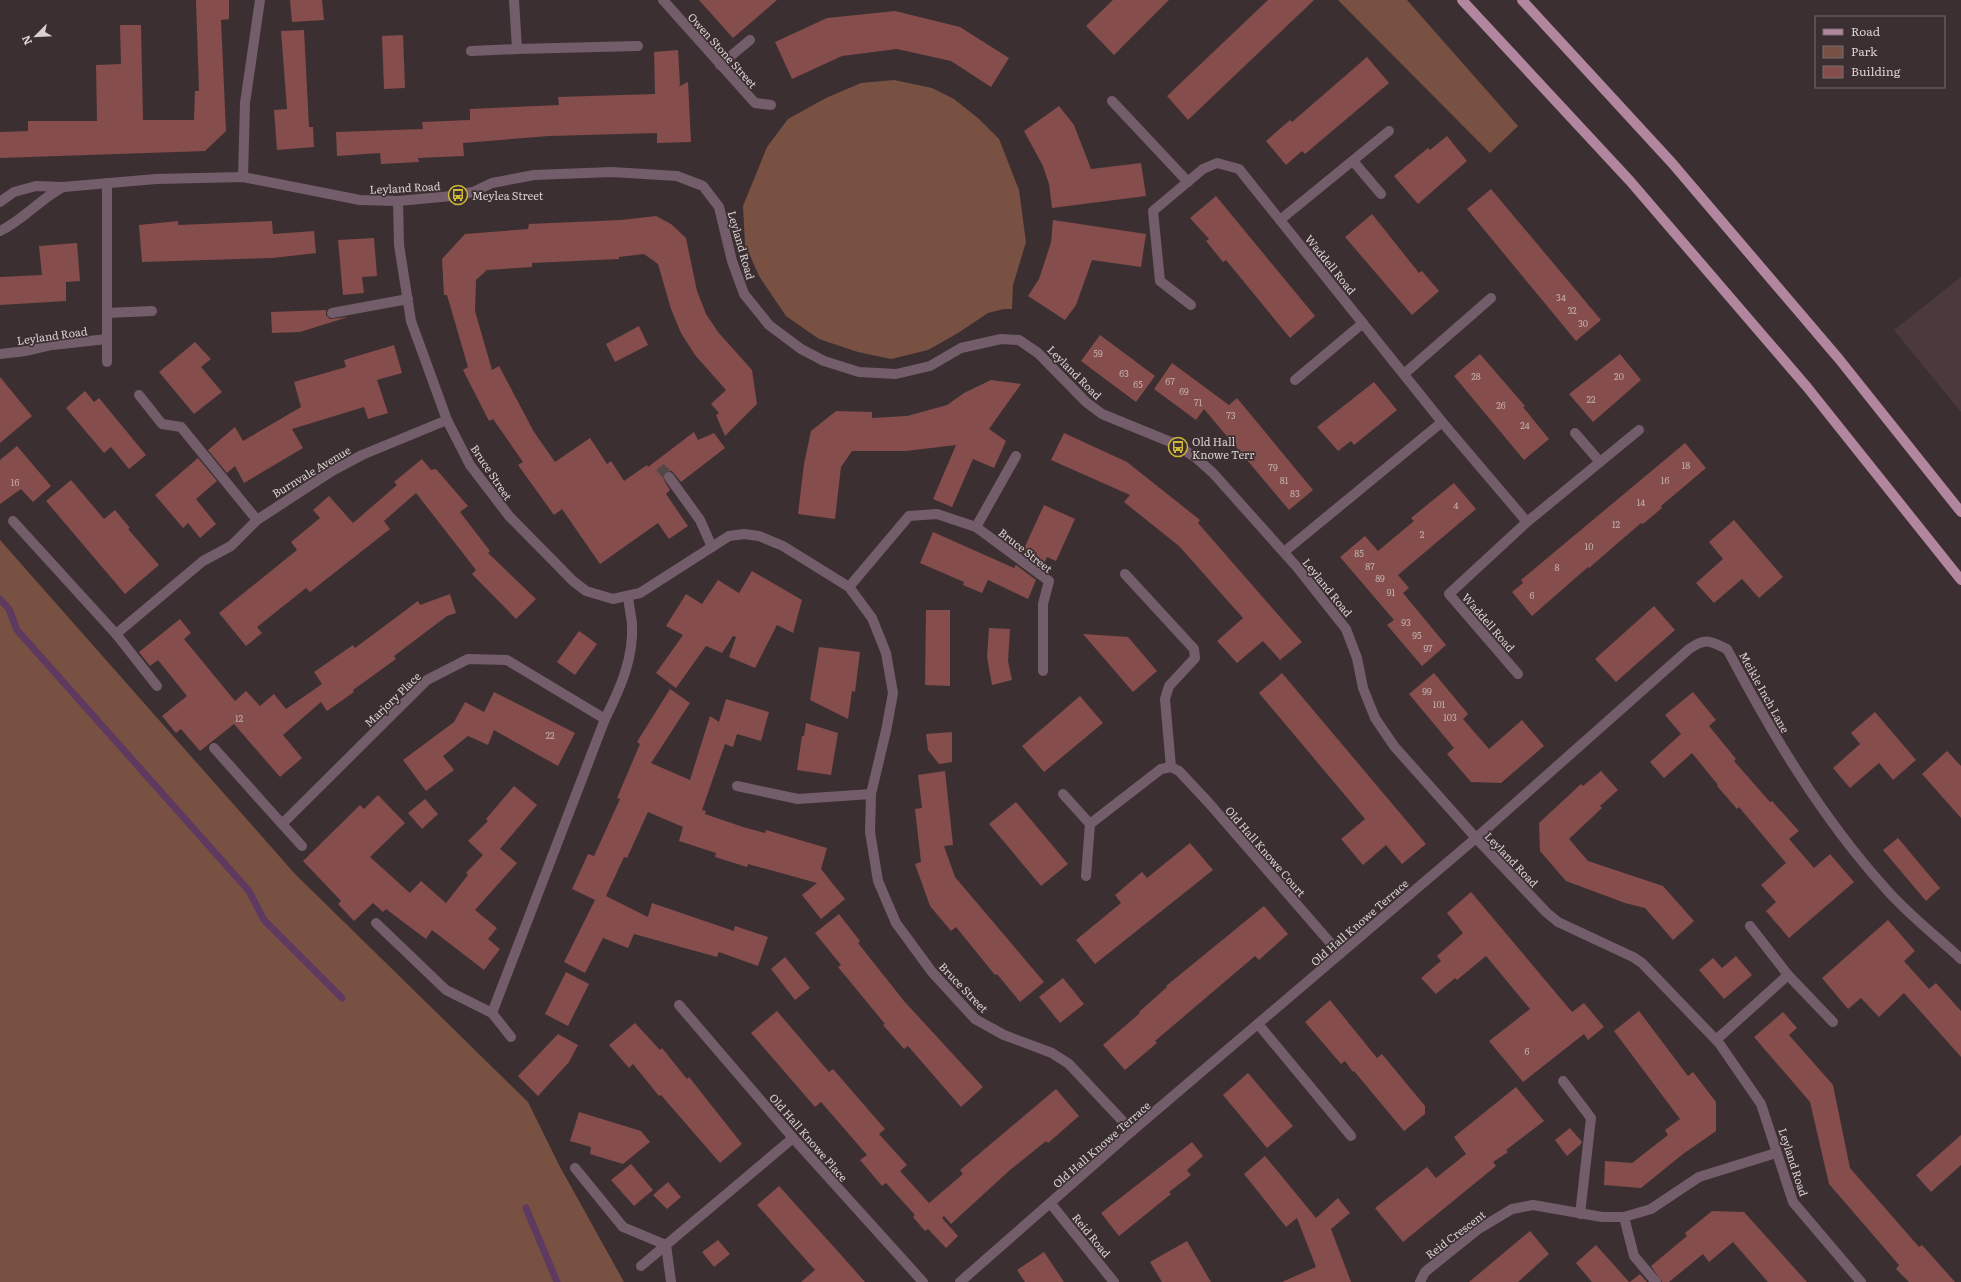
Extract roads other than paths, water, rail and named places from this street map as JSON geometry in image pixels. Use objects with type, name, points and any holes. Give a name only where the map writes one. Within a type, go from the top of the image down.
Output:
[{"type":"main road","points":[[1462,0],[1630,180],[1806,387],[1961,580]]},
{"type":"main road","points":[[1522,0],[1678,169],[1839,359],[1961,512]]},
{"type":"street","points":[[243,177],[245,103],[260,0]]},
{"type":"street","points":[[514,0],[517,49]]},
{"type":"street","name":"Owen Stone Street","points":[[663,0],[755,103],[770,105]]},
{"type":"street","points":[[720,65],[750,40]]},
{"type":"street","points":[[471,50],[638,46]]},
{"type":"street","points":[[1112,101],[1188,182]]},
{"type":"street","points":[[1280,220],[1389,131]]},
{"type":"street","points":[[1352,161],[1381,194]]},
{"type":"street","name":"Waddell Road","points":[[1191,304],[1160,281],[1153,211],[1203,169],[1217,163],[1239,169],[1442,422],[1527,522]]},
{"type":"street","name":"Leyland Road","points":[[0,202],[14,192],[36,186],[63,187],[156,179],[243,177],[360,200],[398,201],[458,195],[473,192],[492,183],[534,175],[612,172],[677,176],[703,186],[719,207],[732,262],[744,294],[768,325],[792,344],[824,361],[858,372],[896,374],[930,366],[961,348],[1000,339],[1019,340],[1038,353],[1086,402],[1102,414],[1173,443],[1195,458],[1213,473],[1284,552],[1346,629],[1357,658],[1362,688],[1375,718],[1394,746],[1476,838],[1546,912],[1558,922],[1634,957],[1642,963],[1716,1040],[1761,1104],[1771,1129],[1776,1153],[1793,1202],[1861,1282]]},
{"type":"street","points":[[107,183],[108,362]]},
{"type":"street","name":"Leyland Road","points":[[0,231],[11,225],[47,195],[63,187]]},
{"type":"street","name":"Bruce Street","points":[[398,201],[399,245],[411,321],[447,420],[470,465],[509,516],[573,581],[586,591],[613,599],[640,593],[730,536],[744,534],[759,536],[782,546],[849,587],[872,618],[886,653],[893,693],[886,731],[870,794],[870,832],[878,881],[896,923],[932,972],[975,1018],[1004,1035],[1052,1053],[1069,1064],[1132,1131]]},
{"type":"street","points":[[1404,374],[1491,298]]},
{"type":"street","points":[[332,313],[408,299]]},
{"type":"street","points":[[107,313],[152,311]]},
{"type":"street","points":[[1295,380],[1363,323]]},
{"type":"street","name":"Leyland Road","points":[[0,354],[26,351],[52,345],[107,339]]},
{"type":"street","points":[[139,395],[162,424],[181,427],[257,520]]},
{"type":"street","name":"Burnvale Avenue","points":[[116,634],[203,561],[231,546],[257,520],[332,471],[362,455],[447,420]]},
{"type":"street","points":[[1284,552],[1442,422]]},
{"type":"street","name":"Waddell Road","points":[[1518,674],[1449,594],[1527,522],[1639,430]]},
{"type":"street","points":[[1576,432],[1600,462]]},
{"type":"street","points":[[976,527],[1016,456]]},
{"type":"street","points":[[669,477],[700,520],[712,547]]},
{"type":"street","name":"Bruce Street","points":[[849,587],[909,516],[937,514],[976,527],[1049,581],[1043,604],[1043,671]]},
{"type":"street","points":[[13,521],[116,634],[156,686]]},
{"type":"street","points":[[1090,824],[1161,769],[1171,767],[1165,699],[1169,686],[1195,658],[1194,649],[1125,574]]},
{"type":"street","points":[[492,1013],[605,719],[621,687],[630,655],[632,625],[628,596]]},
{"type":"street","name":"Meikle Inch Lane","points":[[1476,838],[1689,648],[1700,641],[1712,642],[1727,649],[1777,738],[1804,782],[1848,842],[1886,889],[1961,959]]},
{"type":"street","name":"Marjory Place","points":[[282,824],[427,680],[468,659],[507,660],[605,719]]},
{"type":"street","points":[[214,748],[302,846]]},
{"type":"street","name":"Old Hall Knowe Court","points":[[1171,767],[1179,771],[1208,802],[1340,954]]},
{"type":"street","points":[[737,786],[798,799],[870,794]]},
{"type":"street","points":[[1063,794],[1090,824],[1086,876]]},
{"type":"street","name":"Old Hall Knowe Terrace","points":[[960,1282],[1132,1131],[1476,838]]},
{"type":"street","points":[[376,922],[446,990],[492,1013],[511,1037]]},
{"type":"street","points":[[1750,926],[1788,974],[1833,1022]]},
{"type":"street","points":[[1716,1040],[1788,974]]},
{"type":"street","name":"Old Hall Knowe Place","points":[[679,1005],[793,1138],[923,1282]]},
{"type":"street","points":[[1258,1024],[1351,1136]]},
{"type":"street","points":[[1563,1082],[1591,1118],[1580,1214]]},
{"type":"street","points":[[641,1266],[793,1138]]},
{"type":"street","name":"Reid Crescent","points":[[1420,1282],[1425,1272],[1478,1230],[1512,1209],[1533,1205],[1602,1217],[1624,1217],[1651,1209],[1699,1177],[1776,1153]]},
{"type":"street","points":[[575,1168],[623,1227],[666,1245]]},
{"type":"street","name":"Reid Road","points":[[1050,1204],[1114,1282]]},
{"type":"street","points":[[1624,1217],[1634,1256],[1656,1282]]},
{"type":"street","points":[[666,1245],[671,1282]]},
{"type":"waterway","points":[[0,599],[9,609],[17,630],[249,891],[264,920],[342,998]]},
{"type":"waterway","points":[[526,1208],[557,1282]]},
{"type":"tunnel","points":[[660,467],[669,477]]},
{"type":"place","name":"Meylea Street","points":[[458,195]]},
{"type":"place","name":"Old Hall Knowe Terr","points":[[1178,447]]}]
